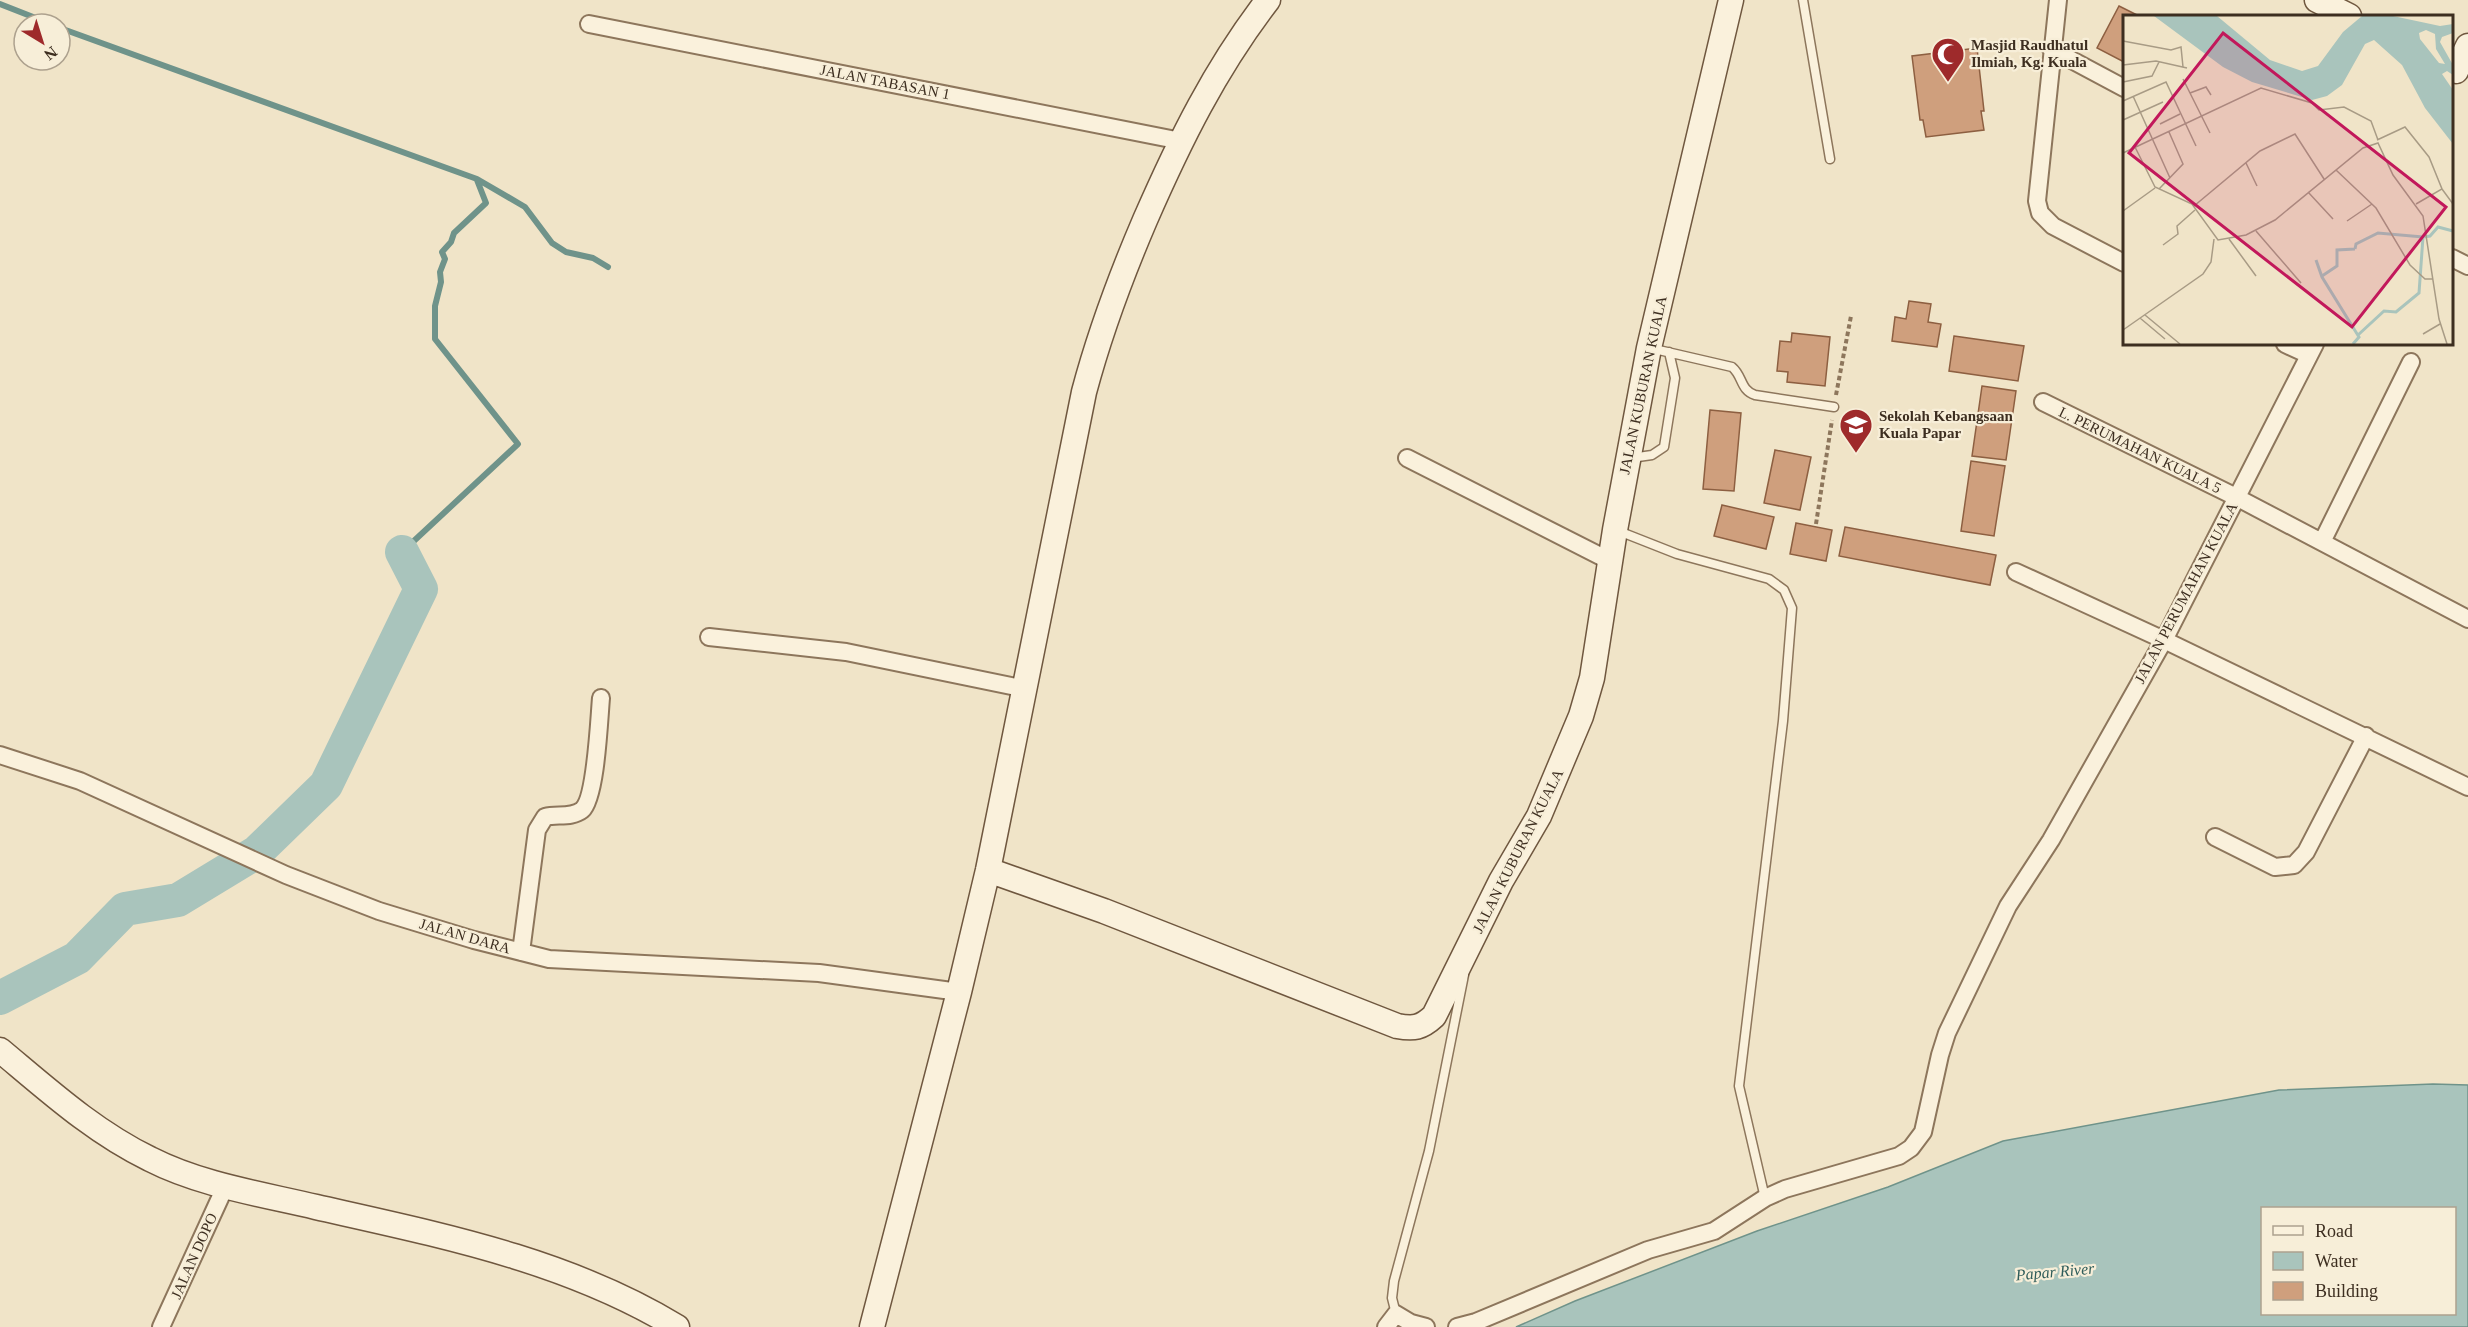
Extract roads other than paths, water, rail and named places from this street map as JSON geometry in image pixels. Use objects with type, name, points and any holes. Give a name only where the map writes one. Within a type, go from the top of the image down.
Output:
[{"type":"main road","points":[[872,1327],[959,992],[988,870],[1092,361],[1126,265],[1181,141],[1204,95],[1238,41],[1268,0]]},
{"type":"main road","name":"JALAN KUBURAN KUALA","points":[[988,870],[1104,911],[1397,1026],[1411,1029],[1423,1026],[1434,1017],[1501,881],[1539,816],[1581,716],[1592,678],[1627,459],[1659,350],[1731,0]]},
{"type":"main road","points":[[2317,0],[2347,15]]},
{"type":"main road","points":[[2453,73],[2468,46]]},
{"type":"main road","points":[[0,1050],[75,1113],[151,1160],[194,1177],[541,1263],[626,1299],[677,1327]]},
{"type":"street","points":[[2058,0],[2051,49],[2037,201],[2040,213],[2053,226],[2123,262]]},
{"type":"street","name":"JALAN TABASAN 1","points":[[589,24],[1181,141]]},
{"type":"street","points":[[2051,49],[2123,87]]},
{"type":"street","points":[[2453,259],[2468,266]]},
{"type":"street","points":[[2290,345],[2312,350]]},
{"type":"street","name":"JALAN PERUMAHAN KUALA","points":[[1457,1327],[1476,1322],[1648,1250],[1714,1231],[1765,1197],[1899,1156],[1919,1141],[1940,1055],[1961,1000],[2008,906],[2051,840],[2164,640],[2312,350]]},
{"type":"street","points":[[2322,542],[2411,362]]},
{"type":"street","name":"L. PERUMAHAN KUALA 5","points":[[2043,402],[2236,497],[2468,619]]},
{"type":"street","points":[[1407,458],[1610,561]]},
{"type":"street","points":[[2016,572],[2366,736],[2468,787]]},
{"type":"street","points":[[709,637],[846,652],[1026,689]]},
{"type":"street","points":[[521,952],[537,830],[545,817],[555,814],[573,815],[584,809],[591,791],[601,698]]},
{"type":"street","points":[[2215,837],[2275,867],[2294,866],[2306,852],[2366,736]]},
{"type":"street","name":"JALAN DARA","points":[[0,755],[80,781],[224,849],[379,911],[474,940],[549,959],[819,973],[959,992]]},
{"type":"street","name":"JALAN DOPO","points":[[161,1327],[226,1185]]},
{"type":"street","points":[[1391,1320],[1426,1327]]},
{"type":"lane","points":[[1803,0],[1830,159]]},
{"type":"lane","points":[[1659,350],[1732,367],[1744,389],[1755,395],[1834,407]]},
{"type":"lane","points":[[1627,459],[1652,455],[1664,447],[1675,378],[1659,350]]},
{"type":"lane","points":[[1615,530],[1677,554],[1769,579],[1784,590],[1792,608],[1781,744],[1740,1077],[1744,1110],[1765,1197]]},
{"type":"lane","points":[[1391,1320],[1394,1281],[1429,1151],[1471,943]]},
{"type":"water","name":"Papar River","points":[[2433,1084],[2468,1085],[2468,1327],[1516,1327],[1575,1301],[1757,1231],[1888,1187],[2003,1141],[2279,1090]]},
{"type":"waterway","points":[[0,4],[20,12]]},
{"type":"waterway","points":[[72,32],[477,179],[525,207],[552,243],[566,252],[593,258],[608,267]]},
{"type":"waterway","points":[[402,552],[518,444],[435,339],[435,306],[441,282],[440,272],[445,259],[442,252],[451,242],[454,233],[486,203],[477,180]]},
{"type":"waterway","points":[[0,998],[77,958],[125,909],[178,900],[257,852],[326,785],[421,589],[402,552]]},
{"type":"place","name":"Masjid Raudhatul Ilmiah, Kg. Kuala","points":[[1948,83]]},
{"type":"place","name":"Sekolah Kebangsaan Kuala Papar","points":[[1856,454]]}]
